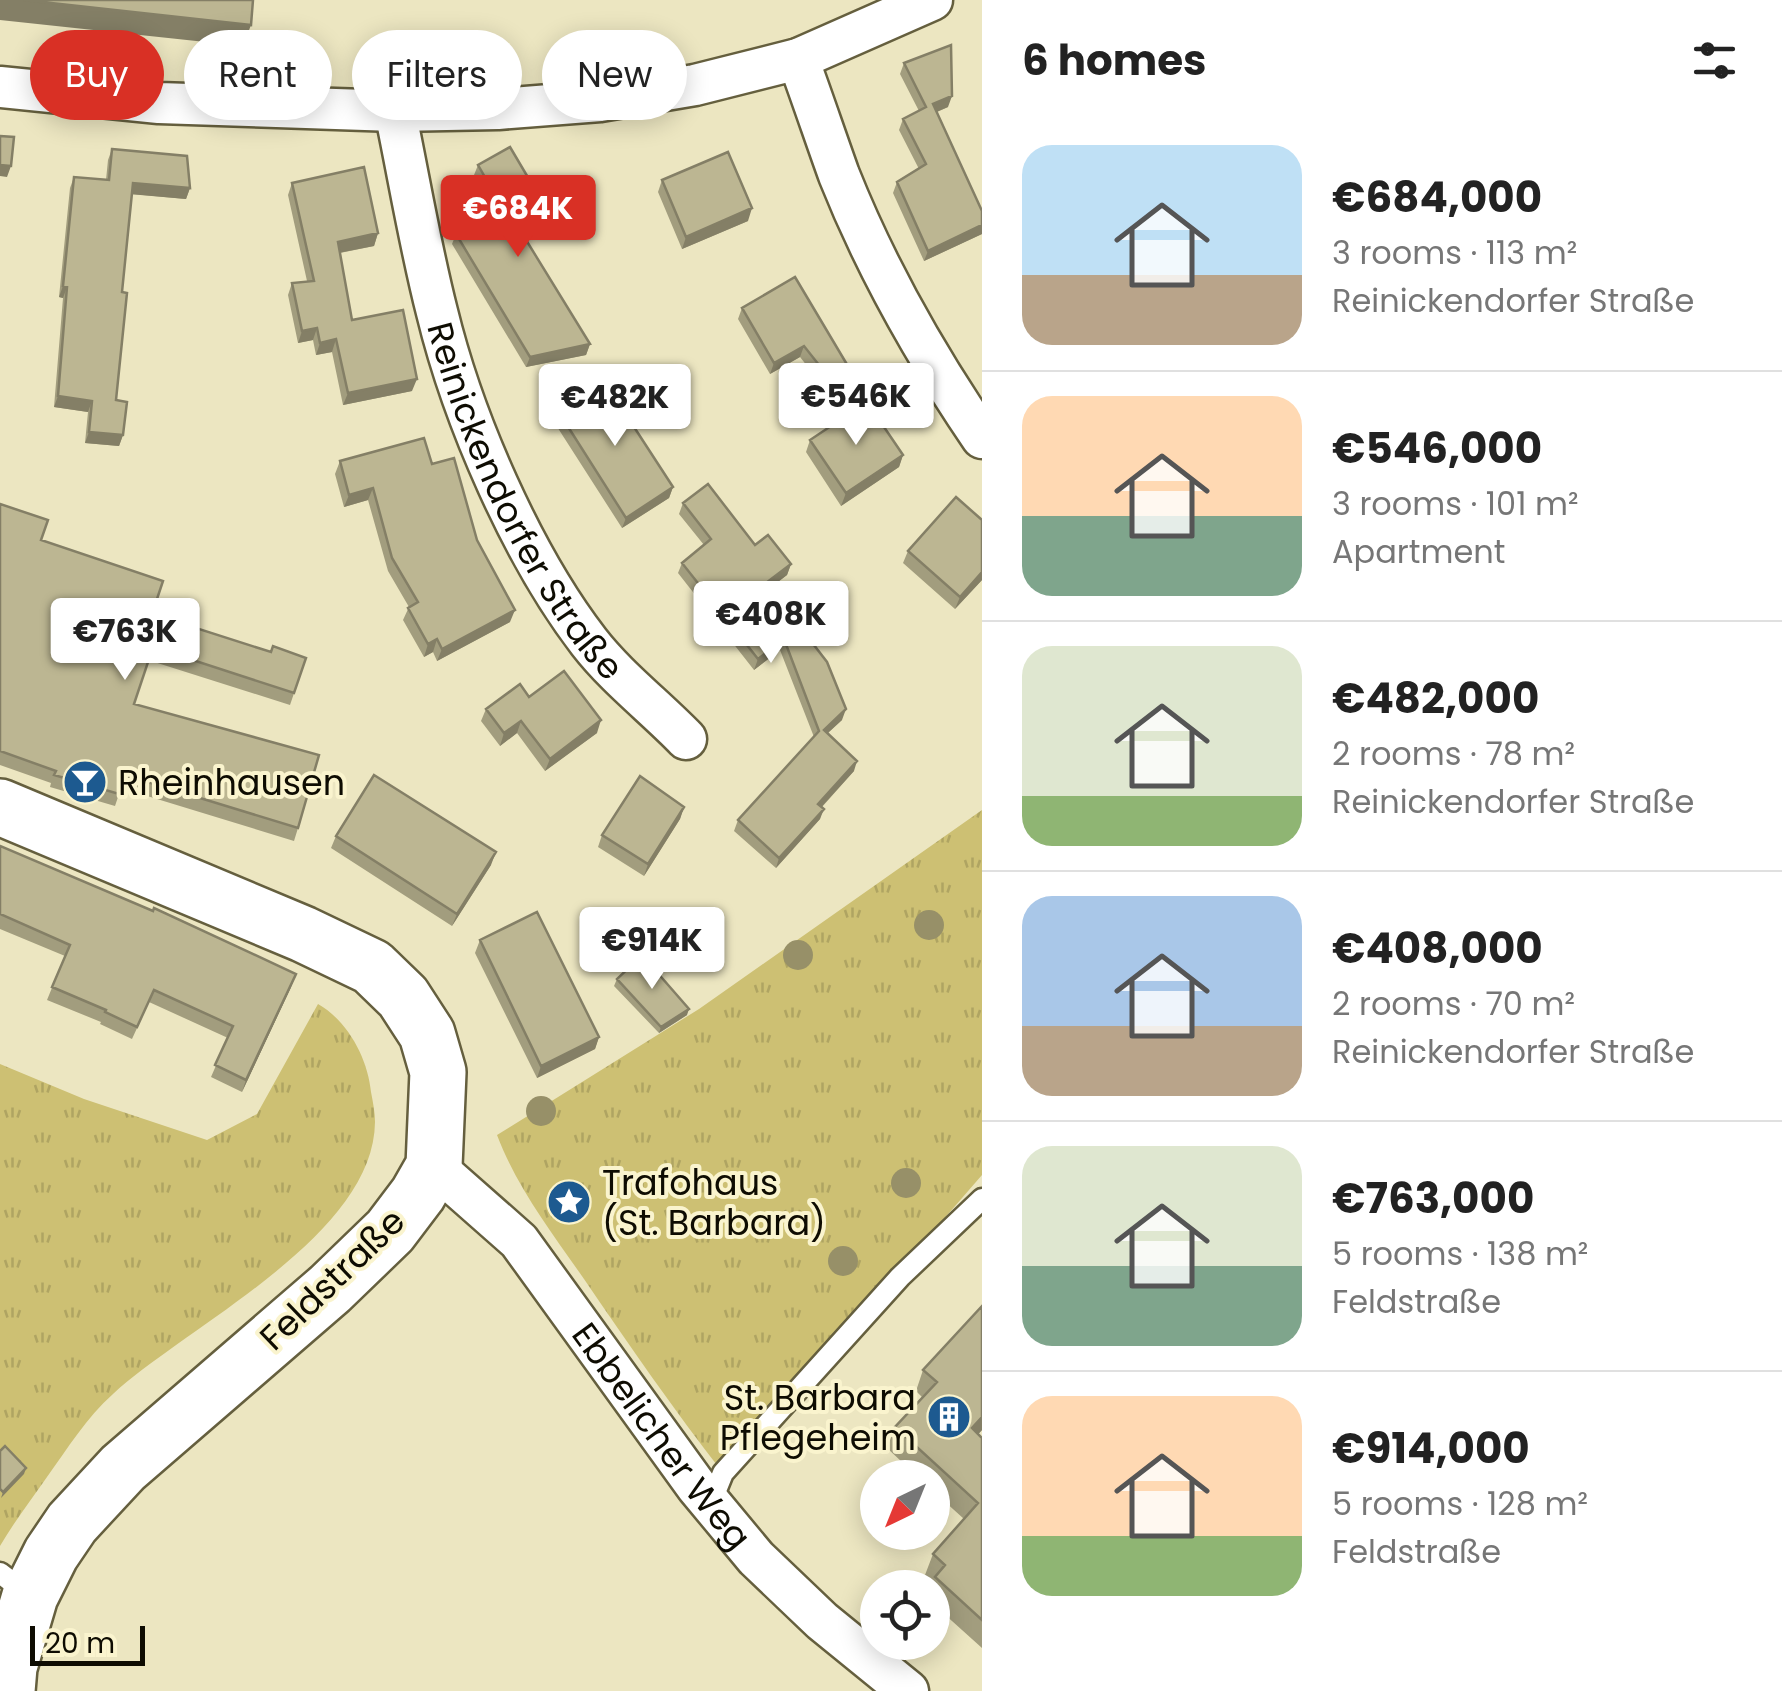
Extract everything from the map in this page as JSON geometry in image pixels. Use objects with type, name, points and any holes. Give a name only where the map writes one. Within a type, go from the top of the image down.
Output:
[{"type":"main road","points":[[0,807],[303,934],[372,967],[402,996],[427,1034],[438,1072],[434,1166]]},
{"type":"main road","name":"Feldstraße","points":[[7,1691],[15,1584],[51,1554],[72,1523],[123,1468],[330,1289],[390,1231],[434,1166]]},
{"type":"street","points":[[522,107],[600,101],[695,85],[798,58],[932,0]]},
{"type":"street","points":[[798,58],[840,176],[886,278],[946,385],[982,438]]},
{"type":"street","points":[[0,87],[160,103],[352,110]]},
{"type":"street","name":"Reinickendorfer Straße","points":[[397,120],[437,314],[466,407],[497,479],[538,562],[590,644],[686,738]]},
{"type":"street","name":"Ebbelicher Weg","points":[[434,1166],[518,1241],[710,1505],[756,1558],[822,1622],[908,1691]]},
{"type":"lane","points":[[710,1505],[723,1473],[900,1277],[982,1199]]},
{"type":"green space","points":[[982,810],[982,1175],[723,1473],[548,1227],[525,1192],[497,1135],[699,1009]]},
{"type":"green space","points":[[318,1004],[339,1020],[355,1042],[366,1067],[374,1111],[366,1164],[344,1203],[311,1240],[271,1275],[145,1367],[103,1403],[0,1546],[0,1064],[84,1099],[207,1140],[257,1114]]},
{"type":"building","points":[[24,0],[253,0],[251,25]]},
{"type":"building","points":[[951,45],[952,96],[933,104],[982,211],[982,225],[928,251],[897,182],[926,164],[903,119],[926,107],[904,63]]},
{"type":"building","points":[[0,136],[14,137],[11,166],[0,165]]},
{"type":"building","points":[[510,147],[552,218],[523,235],[590,344],[530,357],[456,234],[472,224],[466,216],[497,198],[478,165]]},
{"type":"building","points":[[112,149],[187,156],[190,188],[133,183],[116,400],[127,402],[123,435],[89,432],[92,401],[58,396],[67,287],[63,286],[74,177],[109,180]]},
{"type":"building","points":[[728,152],[752,208],[686,237],[662,180]]},
{"type":"building","points":[[364,167],[378,233],[338,242],[352,320],[403,310],[417,379],[348,393],[336,339],[320,343],[317,328],[302,331],[292,283],[314,281],[292,183]]},
{"type":"building","points":[[795,277],[858,383],[842,394],[804,346],[774,363],[742,308]]},
{"type":"building","points":[[608,387],[673,487],[626,518],[558,411],[561,409],[557,402]]},
{"type":"building","points":[[867,402],[903,455],[846,493],[810,440]]},
{"type":"building","points":[[424,438],[432,464],[454,458],[477,540],[515,610],[442,649],[437,639],[428,644],[408,608],[418,602],[392,558],[373,488],[349,495],[340,461]]},
{"type":"building","points":[[708,484],[755,545],[768,535],[791,564],[766,583],[827,662],[846,709],[824,730],[857,761],[818,804],[824,809],[779,858],[738,820],[819,731],[784,639],[758,659],[682,563],[711,539],[683,503]]},
{"type":"building","points":[[956,497],[982,520],[982,572],[960,597],[908,551]]},
{"type":"building","points":[[0,504],[48,520],[41,540],[163,581],[152,614],[271,652],[273,646],[306,658],[294,693],[153,647],[134,704],[319,755],[298,828],[125,775],[119,794],[54,775],[56,771],[0,751]]},
{"type":"building","points":[[564,671],[601,720],[550,759],[521,721],[504,733],[486,709],[520,684],[529,697]]},
{"type":"building","points":[[374,775],[496,852],[457,914],[336,836]]},
{"type":"building","points":[[640,776],[684,807],[648,864],[602,835]]},
{"type":"building","points":[[0,846],[153,911],[154,908],[296,974],[246,1080],[215,1065],[233,1026],[154,990],[137,1027],[52,987],[70,945],[0,914]]},
{"type":"building","points":[[537,912],[599,1037],[541,1066],[480,940]]},
{"type":"building","points":[[642,955],[689,1009],[661,1027],[617,979]]},
{"type":"building","name":"St. Barbara Pflegeheim","points":[[982,1306],[982,1417],[972,1428],[982,1438],[982,1620],[950,1591],[950,1570],[941,1570],[945,1565],[933,1554],[937,1550],[950,1550],[950,1535],[978,1503],[950,1477],[950,1460],[931,1460],[895,1427],[937,1382],[923,1370]]},
{"type":"building","points":[[5,1446],[26,1468],[3,1492],[0,1451]]},
{"type":"place","name":"Rheinhausen","points":[[85,782]]},
{"type":"place","name":"Trafohaus (St. Barbara)","points":[[569,1202]]},
{"type":"place","name":"St. Barbara Pflegeheim","points":[[949,1417]]}]
